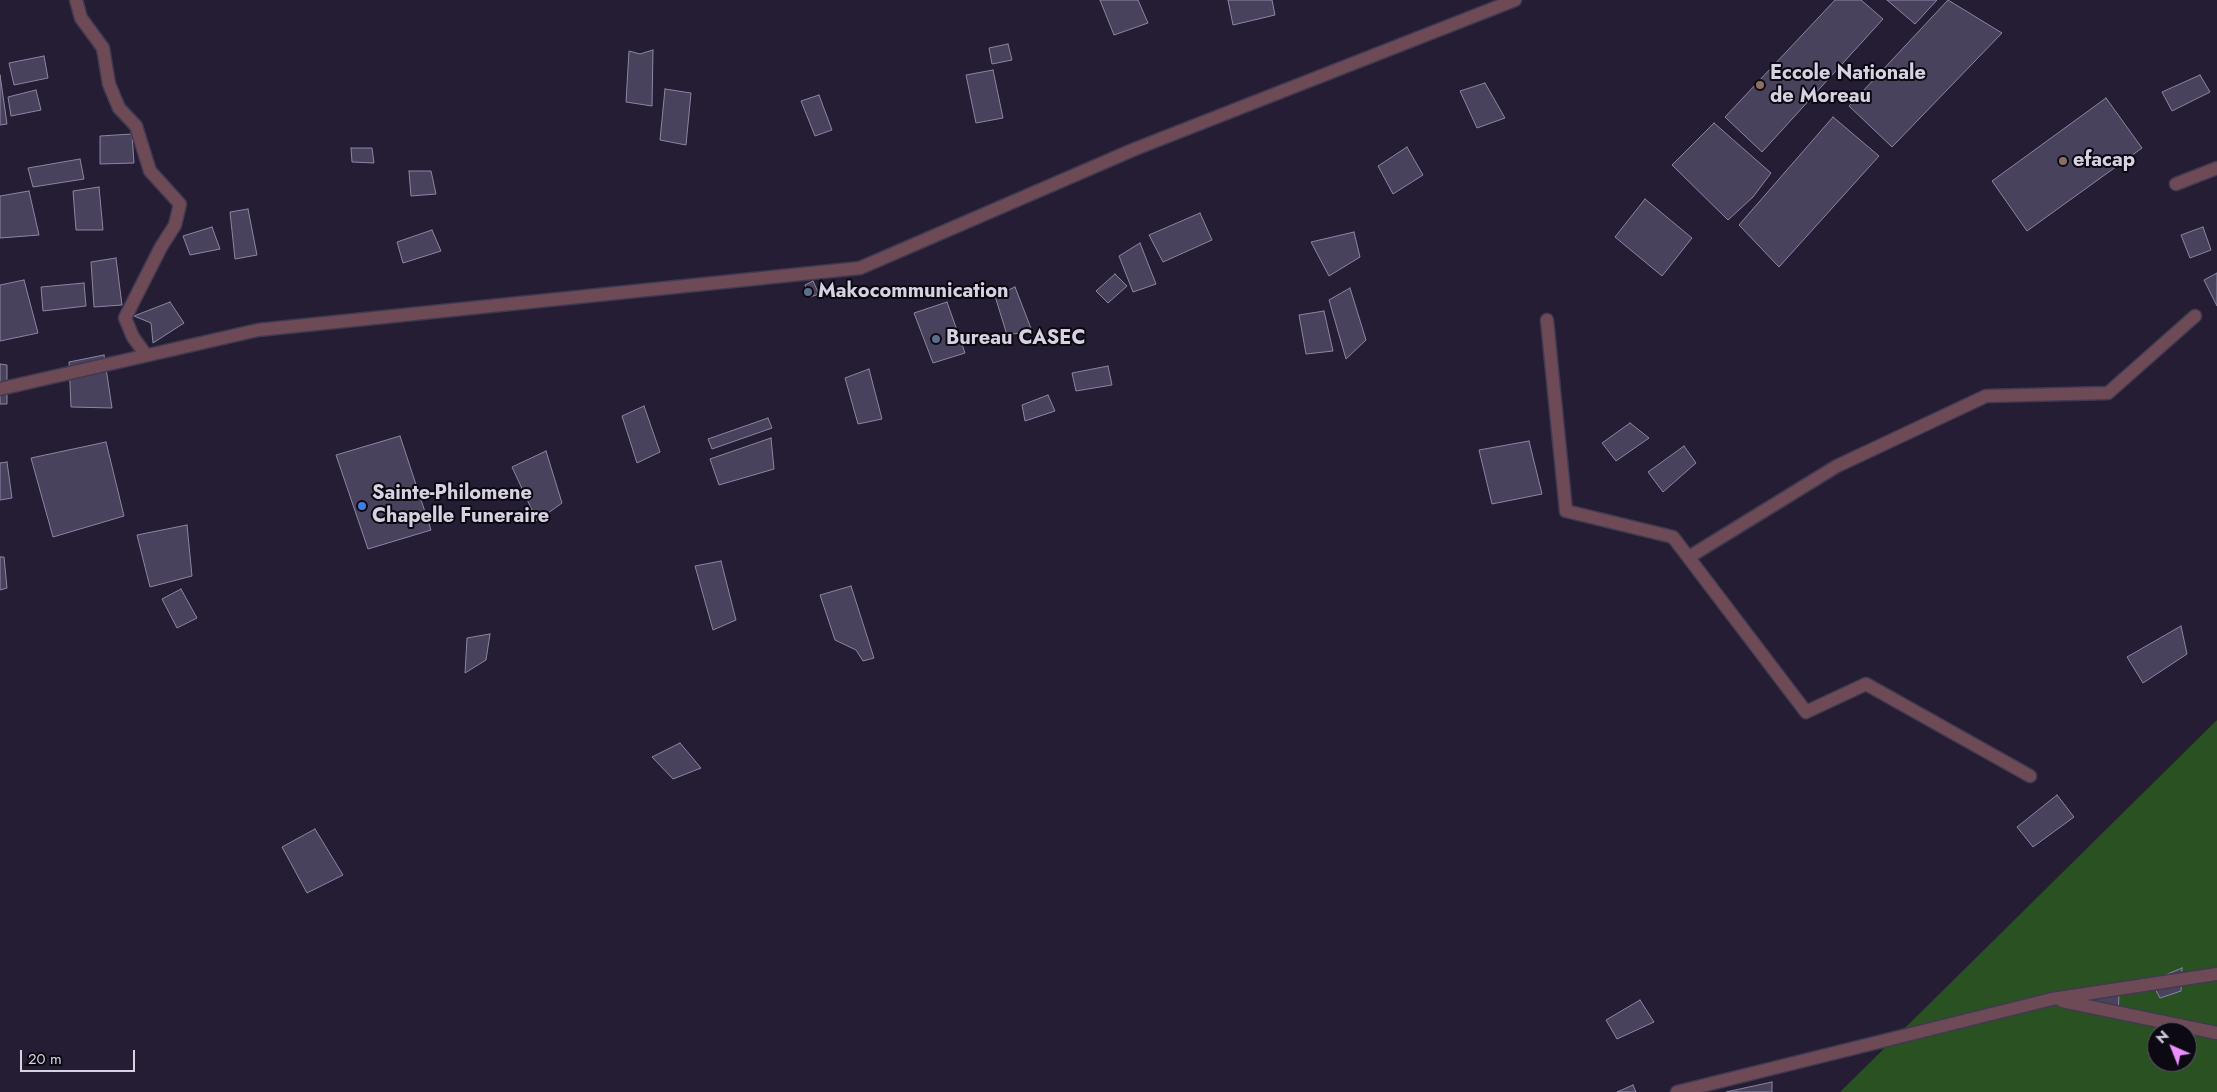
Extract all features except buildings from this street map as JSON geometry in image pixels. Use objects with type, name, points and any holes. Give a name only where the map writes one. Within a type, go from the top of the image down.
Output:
[{"type":"street","points":[[76,0],[81,18],[103,48],[109,84],[119,108],[136,126],[150,171],[180,204],[176,225],[161,247],[125,318],[133,337],[146,355]]},
{"type":"street","points":[[0,389],[258,330],[860,268],[1135,149],[1515,0]]},
{"type":"street","points":[[2176,184],[2217,168]]},
{"type":"street","points":[[1689,557],[1837,466],[1986,396],[2108,392],[2194,316]]},
{"type":"street","points":[[1546,320],[1566,511],[1673,536],[1806,712],[1866,684],[2030,776]]},
{"type":"street","points":[[1677,1092],[2052,999],[2217,974]]},
{"type":"street","points":[[2052,999],[2217,1033]]},
{"type":"green space","points":[[2217,720],[2217,1092],[1840,1092]]},
{"type":"place","name":"Eccole Nationale de Moreau","points":[[1760,85]]},
{"type":"place","name":"efacap","points":[[2063,161]]},
{"type":"place","name":"Makocommunication","points":[[808,292]]},
{"type":"place","name":"Bureau CASEC","points":[[936,339]]},
{"type":"place","name":"Sainte-Philomene Chapelle Funeraire","points":[[362,506]]}]
